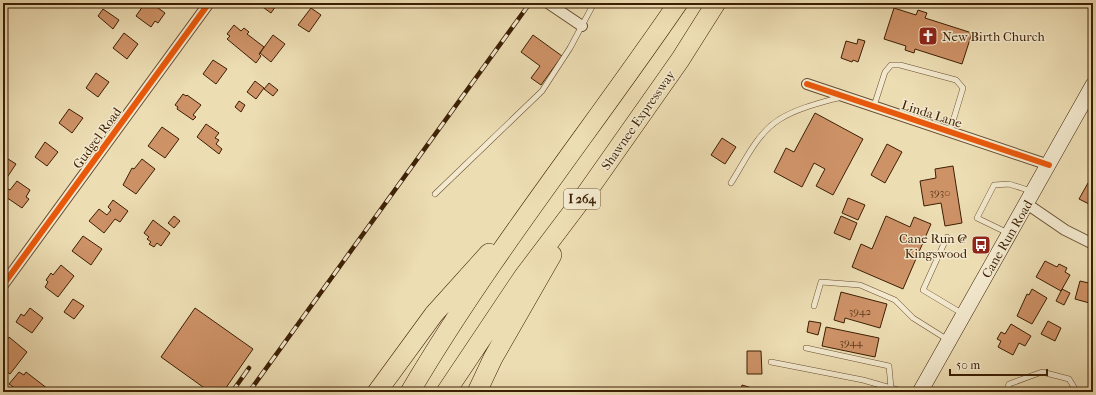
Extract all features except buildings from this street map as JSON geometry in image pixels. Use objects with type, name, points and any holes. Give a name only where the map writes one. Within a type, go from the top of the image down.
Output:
[{"type":"highway","name":"I 264","points":[[410,392],[433,354],[534,203],[579,144],[678,3]]},
{"type":"highway","name":"Shawnee Expressway","points":[[446,392],[523,277],[585,196],[680,60],[716,3]]},
{"type":"highway","points":[[477,392],[493,358],[585,196]]},
{"type":"highway","points":[[377,392],[434,314],[534,203]]},
{"type":"main road","name":"Cane Run Road","points":[[920,392],[1049,166],[1093,85]]},
{"type":"street","name":"Gudgel Road","points":[[3,285],[209,3]]},
{"type":"street","points":[[548,3],[582,26]]},
{"type":"street","name":"Linda Lane","points":[[808,84],[950,131],[1049,166]]},
{"type":"street","points":[[1030,198],[1065,230],[1093,244]]},
{"type":"lane","points":[[435,194],[542,91],[570,48],[594,3]]},
{"type":"lane","points":[[874,106],[885,72],[891,65],[900,65],[956,80],[963,88],[950,131]]},
{"type":"lane","points":[[731,183],[758,140],[779,119],[804,108],[844,96]]},
{"type":"lane","points":[[1010,234],[977,218],[994,184],[1009,184],[1030,198]]},
{"type":"lane","points":[[947,237],[923,290],[964,314]]},
{"type":"lane","points":[[814,306],[821,282],[860,285],[895,300],[913,318],[949,341]]},
{"type":"lane","points":[[806,348],[889,366],[891,388]]},
{"type":"lane","points":[[771,362],[863,380],[905,392]]},
{"type":"lane","points":[[1006,392],[1009,384],[1042,372],[1069,379],[1076,392]]},
{"type":"railway","points":[[249,392],[530,3]]},
{"type":"railway","points":[[232,392],[249,368]]},
{"type":"cycle path","points":[[3,285],[209,3]]},
{"type":"cycle path","points":[[807,84],[1049,165]]},
{"type":"place","name":"New Birth Church","points":[[928,36]]},
{"type":"place","name":"Cane Run @ Kingswood","points":[[981,245]]}]
